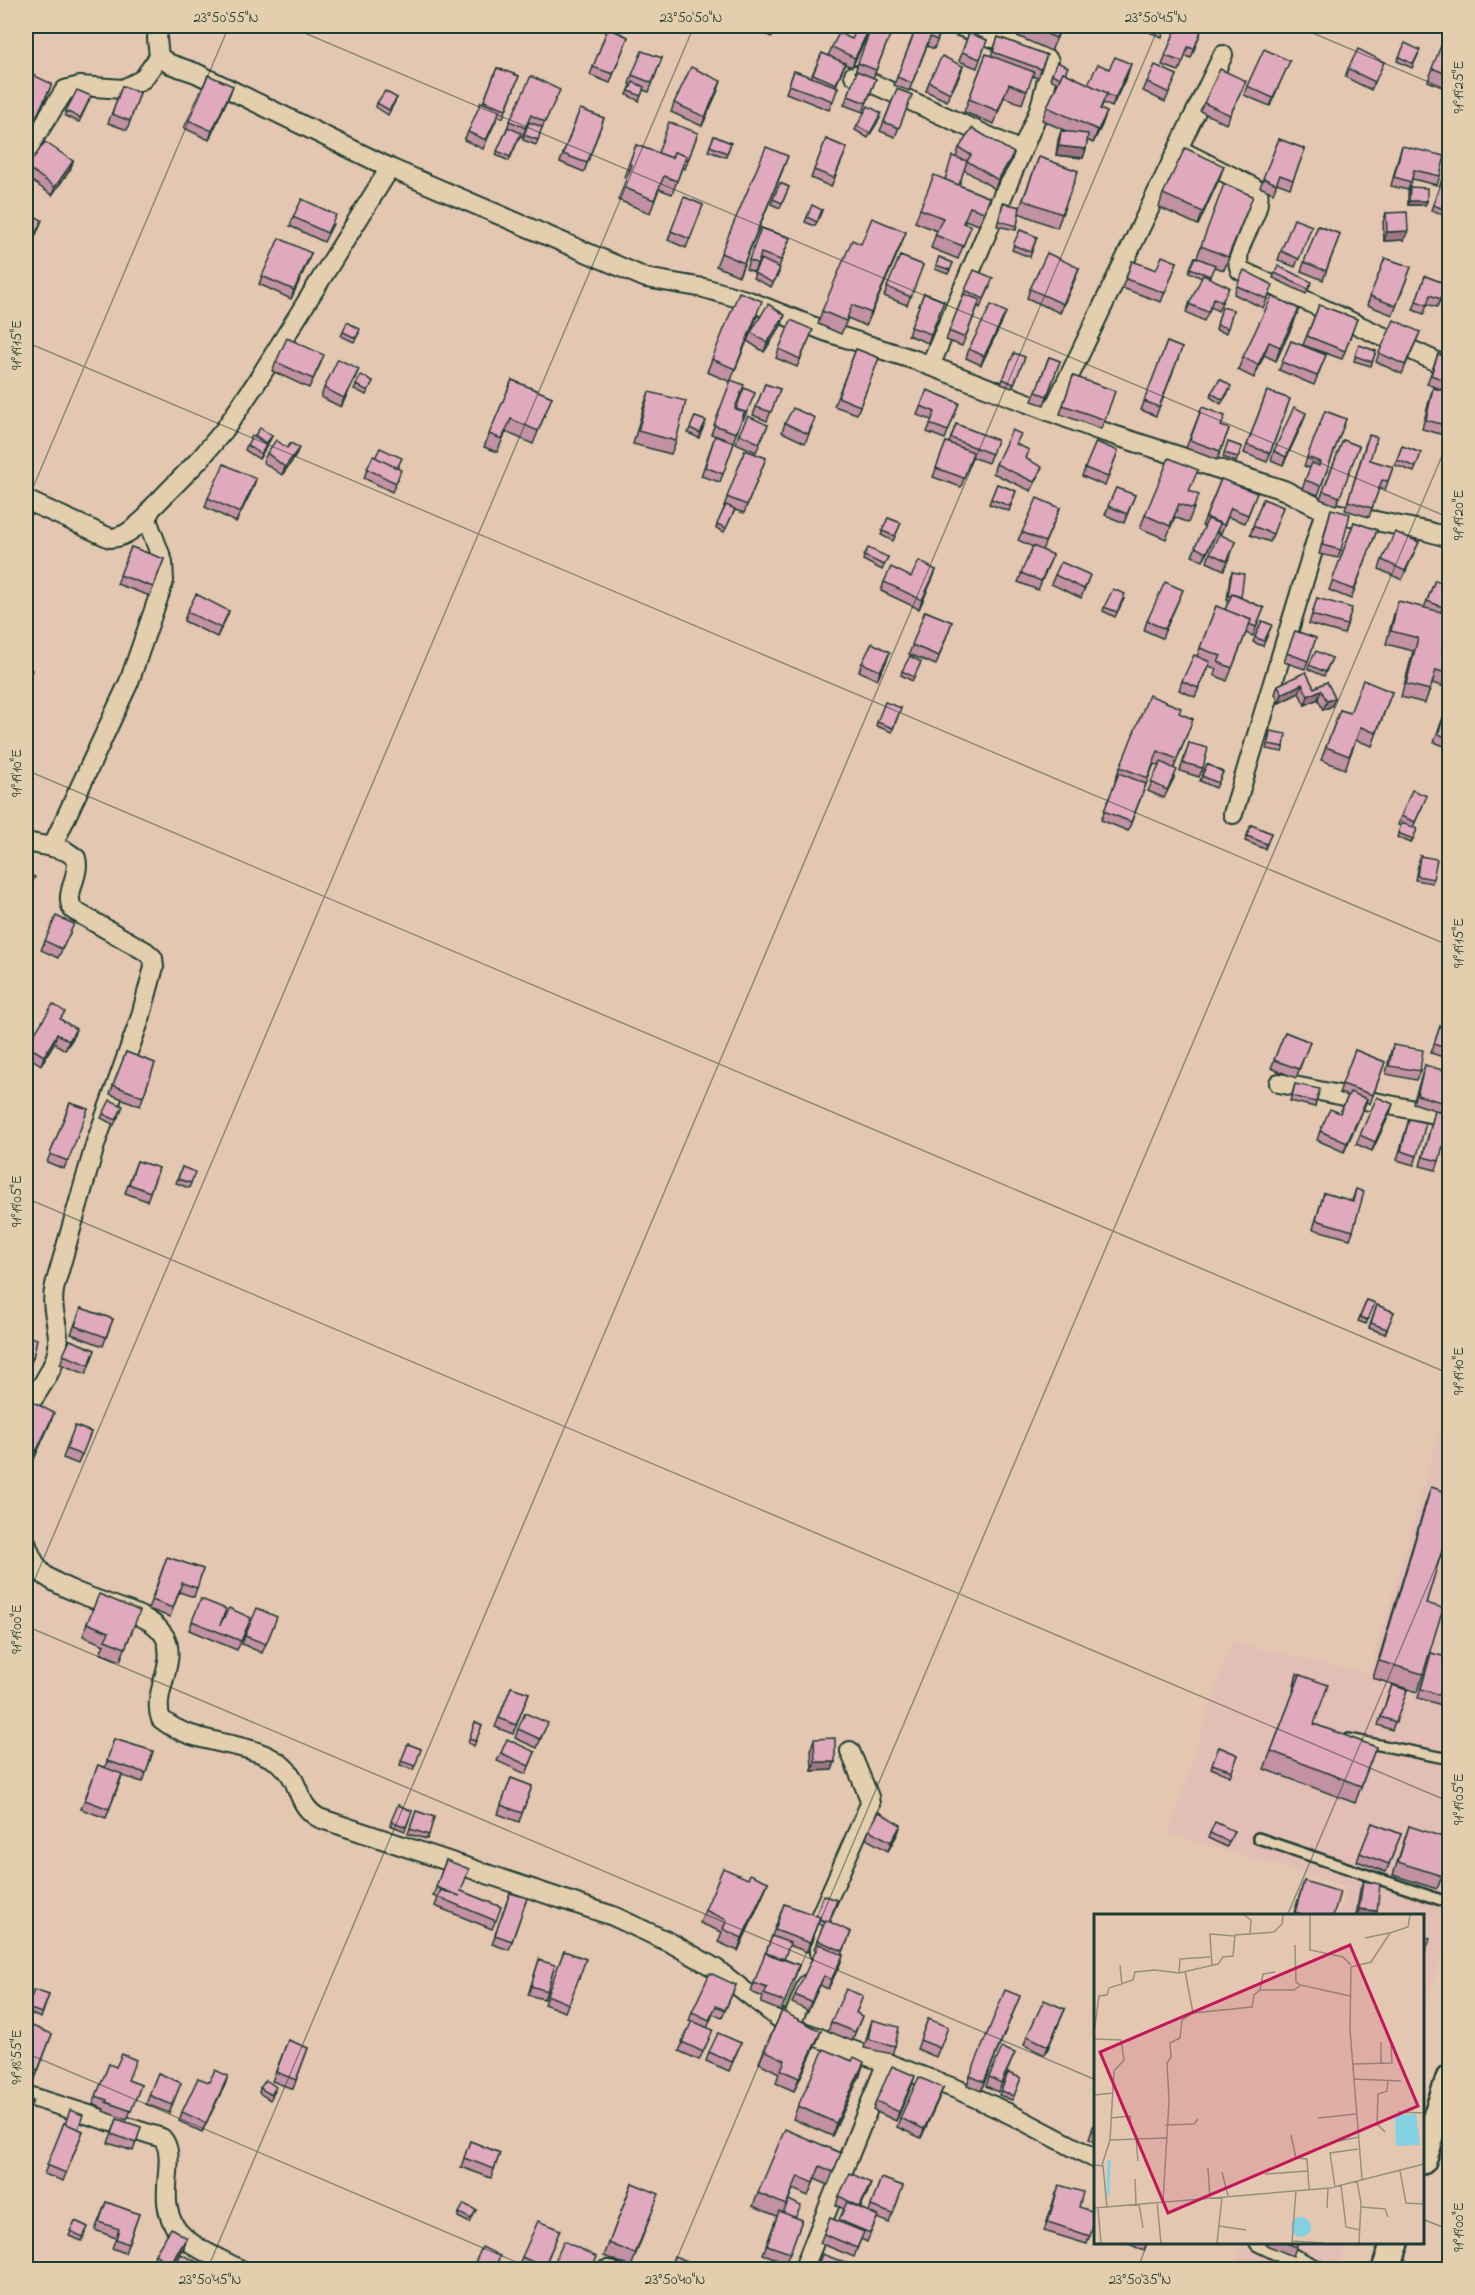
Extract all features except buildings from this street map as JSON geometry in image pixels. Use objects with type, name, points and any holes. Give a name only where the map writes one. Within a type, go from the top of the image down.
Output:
[{"type":"main road","points":[[1424,2154],[1449,2079]]},
{"type":"main road","points":[[1386,2270],[1394,2244]]},
{"type":"street","points":[[26,157],[60,89],[80,86],[123,89],[143,79],[159,57],[157,38],[159,26]]},
{"type":"street","points":[[930,366],[1038,113],[1047,85],[1049,61],[1042,55],[959,26]]},
{"type":"street","points":[[1052,412],[1223,55]]},
{"type":"street","points":[[159,57],[170,64],[196,72],[390,168],[646,278],[704,288],[749,301],[827,332],[930,366],[1098,430],[1284,490],[1325,511],[1426,531],[1449,538]]},
{"type":"street","points":[[854,75],[1021,151]]},
{"type":"street","points":[[1178,149],[1258,191],[1258,202],[1238,257],[1240,270],[1449,368]]},
{"type":"street","points":[[52,847],[129,682],[164,581],[163,562],[148,522],[151,509],[201,458],[225,429],[390,168]]},
{"type":"street","points":[[26,500],[110,538],[125,535],[148,516]]},
{"type":"street","points":[[1233,814],[1325,511]]},
{"type":"street","points":[[26,842],[66,851],[76,858],[78,865],[69,902],[73,910],[145,951],[153,958],[154,967],[140,1019],[96,1142],[55,1285],[52,1298],[58,1346],[55,1358],[26,1410]]},
{"type":"street","points":[[1280,1083],[1449,1117]]},
{"type":"street","points":[[26,1542],[34,1563],[46,1576],[147,1619],[159,1628],[167,1640],[169,1656],[159,1713],[161,1719],[167,1724],[200,1737],[274,1759],[286,1768],[296,1782],[308,1812],[319,1818],[614,1916],[671,1943],[715,1968],[790,2026],[959,2090],[1094,2158]]},
{"type":"street","points":[[790,2026],[823,1939],[820,1917],[869,1808],[869,1797],[850,1751]]},
{"type":"street","points":[[803,2270],[887,2062]]},
{"type":"street","points":[[26,2095],[162,2139],[169,2151],[166,2197],[170,2218],[179,2232],[196,2246],[242,2270]]},
{"type":"street","points":[[1263,2244],[1317,2270]]},
{"type":"lane","points":[[1337,1737],[1449,1759]]},
{"type":"lane","points":[[1258,1838],[1449,1903]]},
{"type":"shaded area","points":[[1449,1400],[1450,1929],[1424,2008],[1424,1914],[1339,1914],[1347,1887],[1169,1833],[1231,1642],[1369,1674]]},
{"type":"shaded area","points":[[1243,2244],[1347,2244],[1338,2269],[1235,2270]]}]
